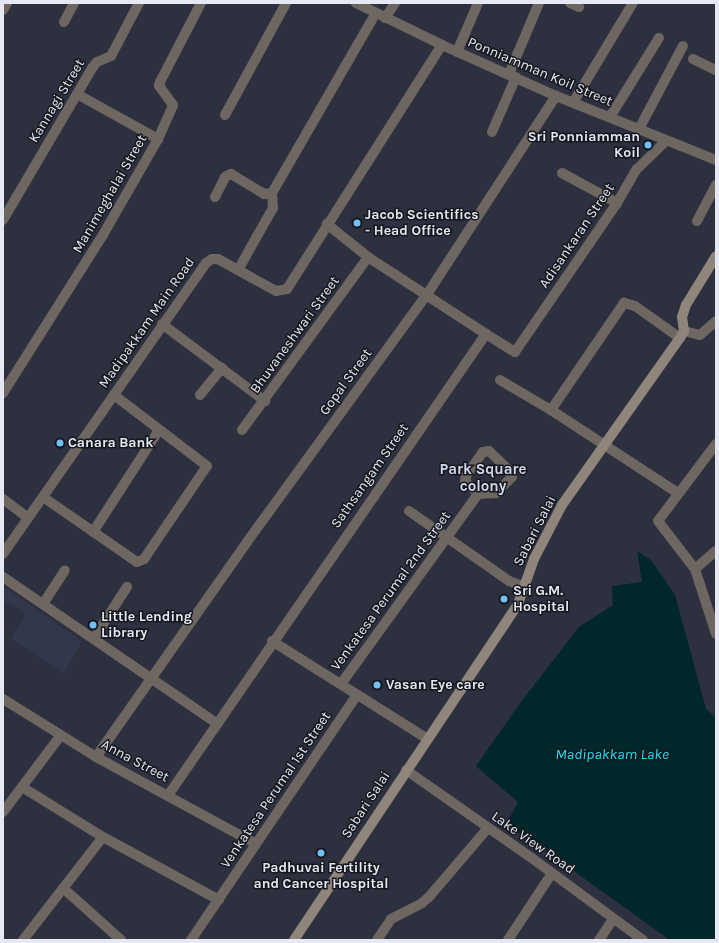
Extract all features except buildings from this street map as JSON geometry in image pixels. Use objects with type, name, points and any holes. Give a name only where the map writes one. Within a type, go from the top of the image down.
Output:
[{"type":"main road","points":[[682,334],[682,317],[686,304],[716,256]]},
{"type":"main road","name":"Sabari Salai","points":[[294,940],[426,738],[518,604],[523,586],[562,505],[682,334]]},
{"type":"street","points":[[3,10],[7,3]]},
{"type":"street","points":[[64,22],[74,3]]},
{"type":"street","name":"Kannagi Street","points":[[3,220],[76,94],[97,62],[111,56],[139,3]]},
{"type":"street","name":"Manimeghalai Street","points":[[3,393],[104,233],[158,139],[173,105],[159,86],[160,82],[201,3]]},
{"type":"street","points":[[226,115],[286,3]]},
{"type":"street","name":"Ponniamman Koil Street","points":[[356,3],[457,52],[556,96],[574,101],[666,141],[716,160]]},
{"type":"street","points":[[385,18],[395,3]]},
{"type":"street","points":[[457,52],[478,3]]},
{"type":"street","points":[[492,132],[539,3]]},
{"type":"street","points":[[570,3],[579,8]]},
{"type":"street","points":[[574,101],[633,3]]},
{"type":"street","points":[[238,270],[273,208],[272,193],[376,13]]},
{"type":"street","points":[[610,117],[659,38]]},
{"type":"street","name":"Madipakkam Main Road","points":[[3,554],[162,324],[210,260],[218,259],[276,291],[287,289],[442,45]]},
{"type":"street","points":[[639,129],[684,46]]},
{"type":"street","points":[[693,59],[716,70]]},
{"type":"street","points":[[76,94],[158,139]]},
{"type":"street","name":"Gopal Street","points":[[96,757],[153,680],[246,542],[426,296],[556,96]]},
{"type":"street","name":"Adisankaran Street","points":[[486,334],[515,352],[617,203],[637,169],[666,141]]},
{"type":"street","points":[[562,173],[617,203]]},
{"type":"street","points":[[215,197],[225,177],[232,174],[264,194],[272,193]]},
{"type":"street","points":[[697,221],[716,185]]},
{"type":"street","points":[[327,224],[368,257],[486,334]]},
{"type":"street","name":"Bhuvaneshwari Street","points":[[242,430],[265,401],[368,257]]},
{"type":"street","points":[[551,410],[624,303],[635,306],[682,334],[700,335],[716,321]]},
{"type":"street","points":[[162,324],[265,401]]},
{"type":"street","name":"Sathsangam Street","points":[[169,794],[218,724],[272,641],[486,334]]},
{"type":"street","points":[[200,395],[222,368]]},
{"type":"street","points":[[500,380],[551,410],[678,493]]},
{"type":"street","points":[[43,498],[137,562],[141,562],[207,468],[206,464],[159,430],[114,394]]},
{"type":"street","points":[[93,532],[159,430]]},
{"type":"street","points":[[716,444],[659,518],[658,522],[695,569],[716,634]]},
{"type":"street","points":[[489,451],[511,472],[512,477],[496,493],[478,494],[465,481],[466,476],[483,452],[489,451]]},
{"type":"street","name":"Venkatesa Perumal 2nd Street","points":[[341,684],[446,535],[478,494]]},
{"type":"street","points":[[3,499],[28,518]]},
{"type":"street","points":[[409,510],[509,581],[523,586]]},
{"type":"street","points":[[695,569],[716,551]]},
{"type":"street","points":[[43,604],[65,570]]},
{"type":"street","points":[[3,577],[218,724]]},
{"type":"street","points":[[94,638],[127,588]]},
{"type":"street","points":[[272,641],[426,738]]},
{"type":"street","name":"Venkatesa Perumal 1st Street","points":[[192,940],[356,695]]},
{"type":"street","name":"Anna Street","points":[[3,700],[96,757],[169,794],[256,844]]},
{"type":"street","points":[[3,812],[61,735]]},
{"type":"street","name":"Lake View Road","points":[[406,770],[643,940]]},
{"type":"street","points":[[22,787],[103,837],[219,900]]},
{"type":"street","points":[[377,940],[391,919],[422,903],[429,897],[488,828]]},
{"type":"street","points":[[23,940],[103,837]]},
{"type":"street","points":[[508,940],[552,874]]},
{"type":"street","points":[[63,888],[121,940]]},
{"type":"street","points":[[598,940],[613,919]]},
{"type":"shaded area","points":[[3,586],[82,641],[64,673],[11,639],[26,614],[3,600]]},
{"type":"water","name":"Madipakkam Lake","points":[[637,551],[651,560],[675,595],[706,709],[716,718],[716,940],[670,940],[507,823],[518,802],[476,766],[521,702],[579,627],[613,605],[612,586],[642,582]]},
{"type":"place","name":"Sri Ponniamman Koil","points":[[648,145]]},
{"type":"place","name":"Jacob Scientifics - Head Office","points":[[357,223]]},
{"type":"place","name":"Canara Bank","points":[[60,443]]},
{"type":"place","name":"Sri G.M. Hospital","points":[[504,599]]},
{"type":"place","name":"Little Lending Library","points":[[93,625]]},
{"type":"place","name":"Vasan Eye care","points":[[377,685]]},
{"type":"place","name":"Padhuvai Fertility and Cancer Hospital","points":[[321,853]]},
{"type":"district","name":"Park Square colony","points":[[483,478]]}]
